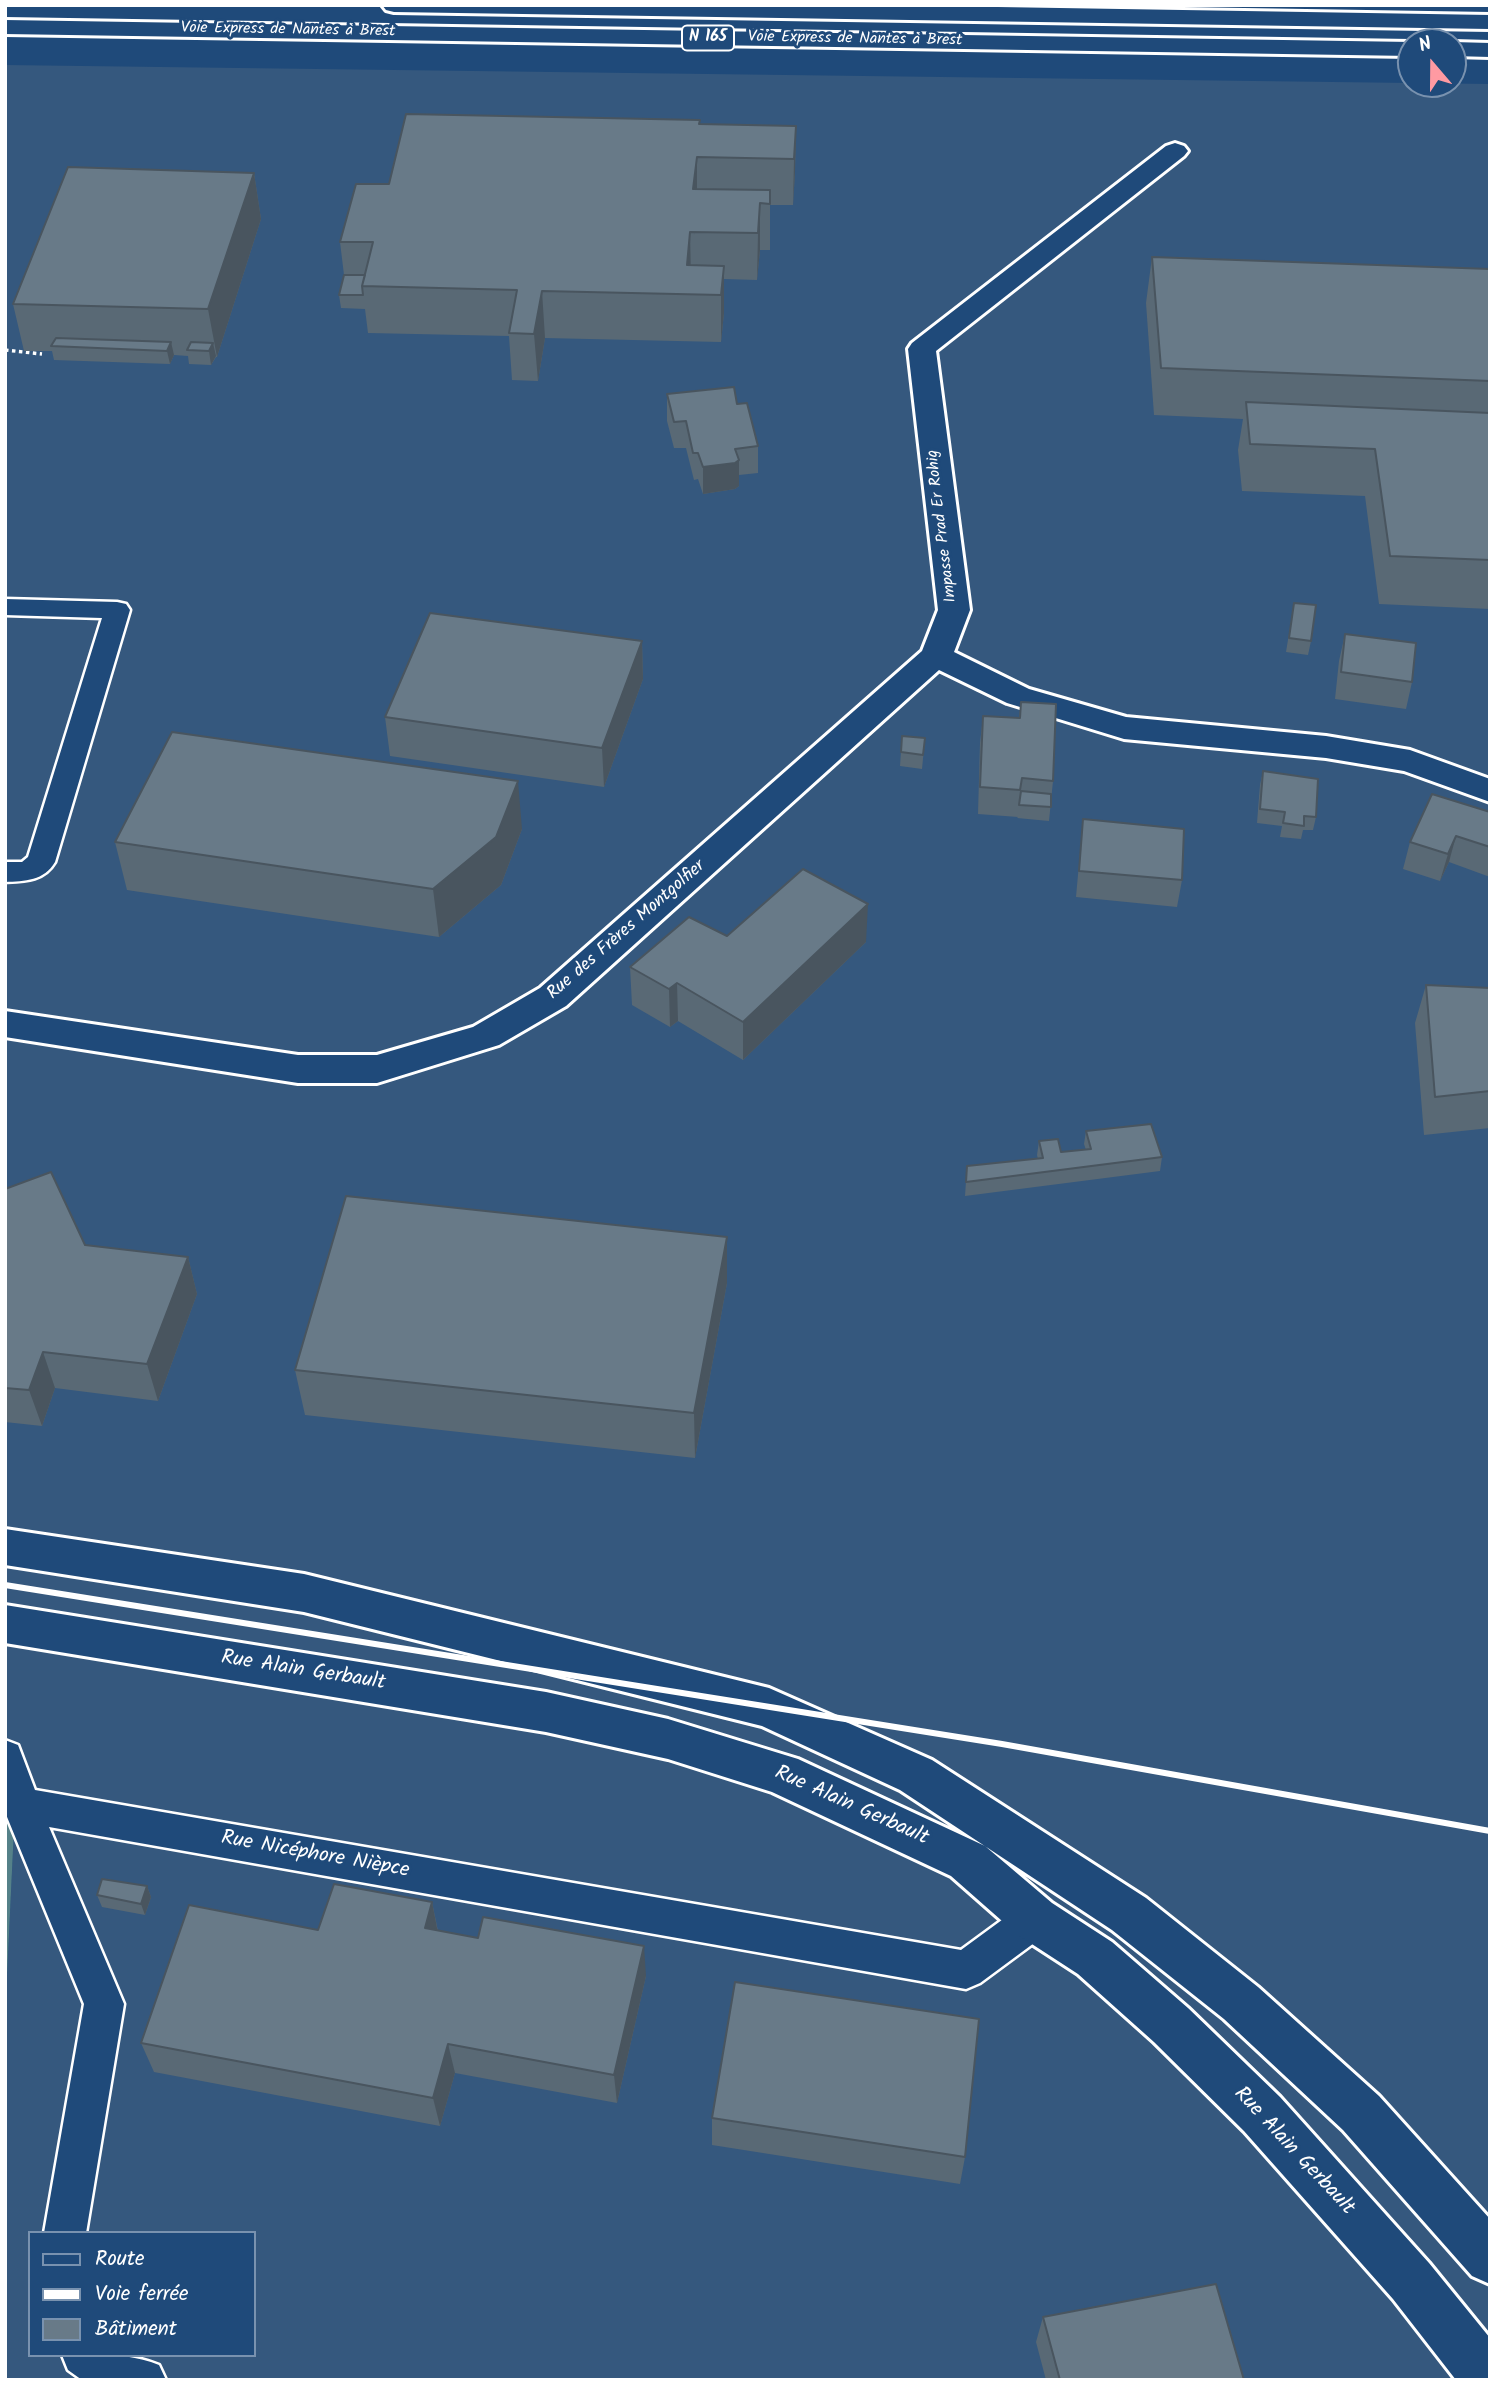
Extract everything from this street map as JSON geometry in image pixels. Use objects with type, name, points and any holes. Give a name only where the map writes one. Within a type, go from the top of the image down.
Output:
[{"type":"main road","name":"Voie Express de Nantes à Brest","points":[[394,5],[1490,22]]},
{"type":"main road","name":"Voie Express de Nantes à Brest","points":[[5,27],[1397,48]]},
{"type":"main road","points":[[1467,49],[1490,50]]},
{"type":"main road","name":"Impasse Prad Er Rohig","points":[[936,656],[954,610],[922,349],[1175,151]]},
{"type":"main road","points":[[936,656],[1018,696],[1124,728],[1326,747],[1398,759],[1490,791]]},
{"type":"main road","name":"Rue des Frères Montgolfier","points":[[5,1024],[298,1069],[377,1069],[486,1036],[553,998],[936,656]]},
{"type":"main road","points":[[5,1546],[304,1593],[769,1708],[916,1775],[1129,1914],[1241,2003],[1361,2113],[1490,2258]]},
{"type":"main road","name":"Rue Alain Gerbault","points":[[5,1624],[546,1712],[668,1739],[782,1773],[933,1843],[968,1861],[1035,1919],[1095,1958],[1171,2025],[1262,2114],[1411,2281],[1490,2380]]},
{"type":"lane","points":[[5,607],[117,610],[41,862],[29,871],[5,872]]},
{"type":"lane","points":[[5,1757],[21,1805],[104,2004],[65,2231]]},
{"type":"lane","name":"Rue Nicéphore Nièpce","points":[[21,1805],[966,1970],[1035,1919]]},
{"type":"lane","points":[[86,2357],[112,2374],[144,2380]]},
{"type":"path","points":[[5,350],[42,354]]},
{"type":"shaded area","points":[[5,65],[1397,83],[1397,98],[1467,98],[1467,84],[1490,84],[1490,2380],[5,2380],[5,2018],[18,1746],[5,1742]]},
{"type":"green space","points":[[5,1742],[18,1745],[5,2018]]},
{"type":"building","points":[[406,114],[700,120],[699,124],[796,126],[794,159],[697,157],[693,189],[770,190],[770,204],[760,203],[758,233],[690,232],[687,265],[724,266],[721,295],[542,291],[534,334],[509,333],[517,290],[362,286],[373,242],[340,242],[356,184],[389,184]]},
{"type":"building","points":[[68,167],[254,173],[208,309],[13,304]]},
{"type":"building","points":[[1152,257],[1490,269],[1490,381],[1161,368]]},
{"type":"building","points":[[344,275],[365,275],[363,295],[339,295]]},
{"type":"building","points":[[56,338],[171,342],[167,351],[51,346]]},
{"type":"building","points":[[191,342],[213,343],[209,351],[187,350]]},
{"type":"building","points":[[734,387],[737,404],[747,403],[758,446],[735,449],[739,460],[735,463],[703,467],[698,453],[693,453],[686,421],[674,422],[667,394]]},
{"type":"building","points":[[1246,402],[1490,413],[1490,560],[1390,556],[1375,449],[1250,444]]},
{"type":"building","points":[[1294,603],[1316,605],[1311,641],[1289,638]]},
{"type":"building","points":[[430,613],[642,641],[602,748],[385,717]]},
{"type":"building","points":[[1345,634],[1416,643],[1412,682],[1341,672]]},
{"type":"building","points":[[1021,702],[1056,704],[1053,781],[1022,778],[1020,790],[980,787],[983,716],[1020,718]]},
{"type":"building","points":[[172,732],[518,781],[496,837],[433,889],[115,842]]},
{"type":"building","points":[[902,736],[925,738],[923,755],[901,752]]},
{"type":"building","points":[[1263,771],[1318,779],[1316,817],[1304,816],[1304,826],[1283,823],[1285,812],[1260,809]]},
{"type":"building","points":[[1021,791],[1051,794],[1051,807],[1019,805]]},
{"type":"building","points":[[1432,794],[1490,812],[1490,847],[1456,836],[1448,854],[1410,842]]},
{"type":"building","points":[[1083,819],[1184,829],[1182,880],[1079,871]]},
{"type":"building","points":[[803,869],[868,904],[743,1022],[677,983],[669,989],[630,967],[689,917],[727,936]]},
{"type":"building","points":[[1426,985],[1490,988],[1490,1091],[1435,1097]]},
{"type":"building","points":[[1151,1124],[1162,1157],[966,1182],[967,1166],[1043,1158],[1039,1141],[1058,1139],[1061,1152],[1091,1149],[1086,1131]]},
{"type":"building","points":[[51,1172],[85,1245],[188,1257],[147,1364],[43,1352],[29,1390],[5,1388],[5,1189]]},
{"type":"building","points":[[346,1196],[727,1237],[694,1413],[295,1370]]},
{"type":"building","points":[[102,1879],[147,1886],[141,1904],[97,1895]]},
{"type":"building","points":[[334,1884],[432,1902],[425,1928],[478,1938],[483,1917],[644,1946],[614,2075],[448,2044],[433,2098],[141,2043],[189,1905],[318,1930]]},
{"type":"building","points":[[735,1982],[979,2019],[965,2157],[712,2118]]},
{"type":"building","points":[[1216,2284],[1244,2380],[1060,2380],[1043,2317]]},
{"type":"railway","points":[[5,1585],[1002,1744],[1490,1831]]}]
